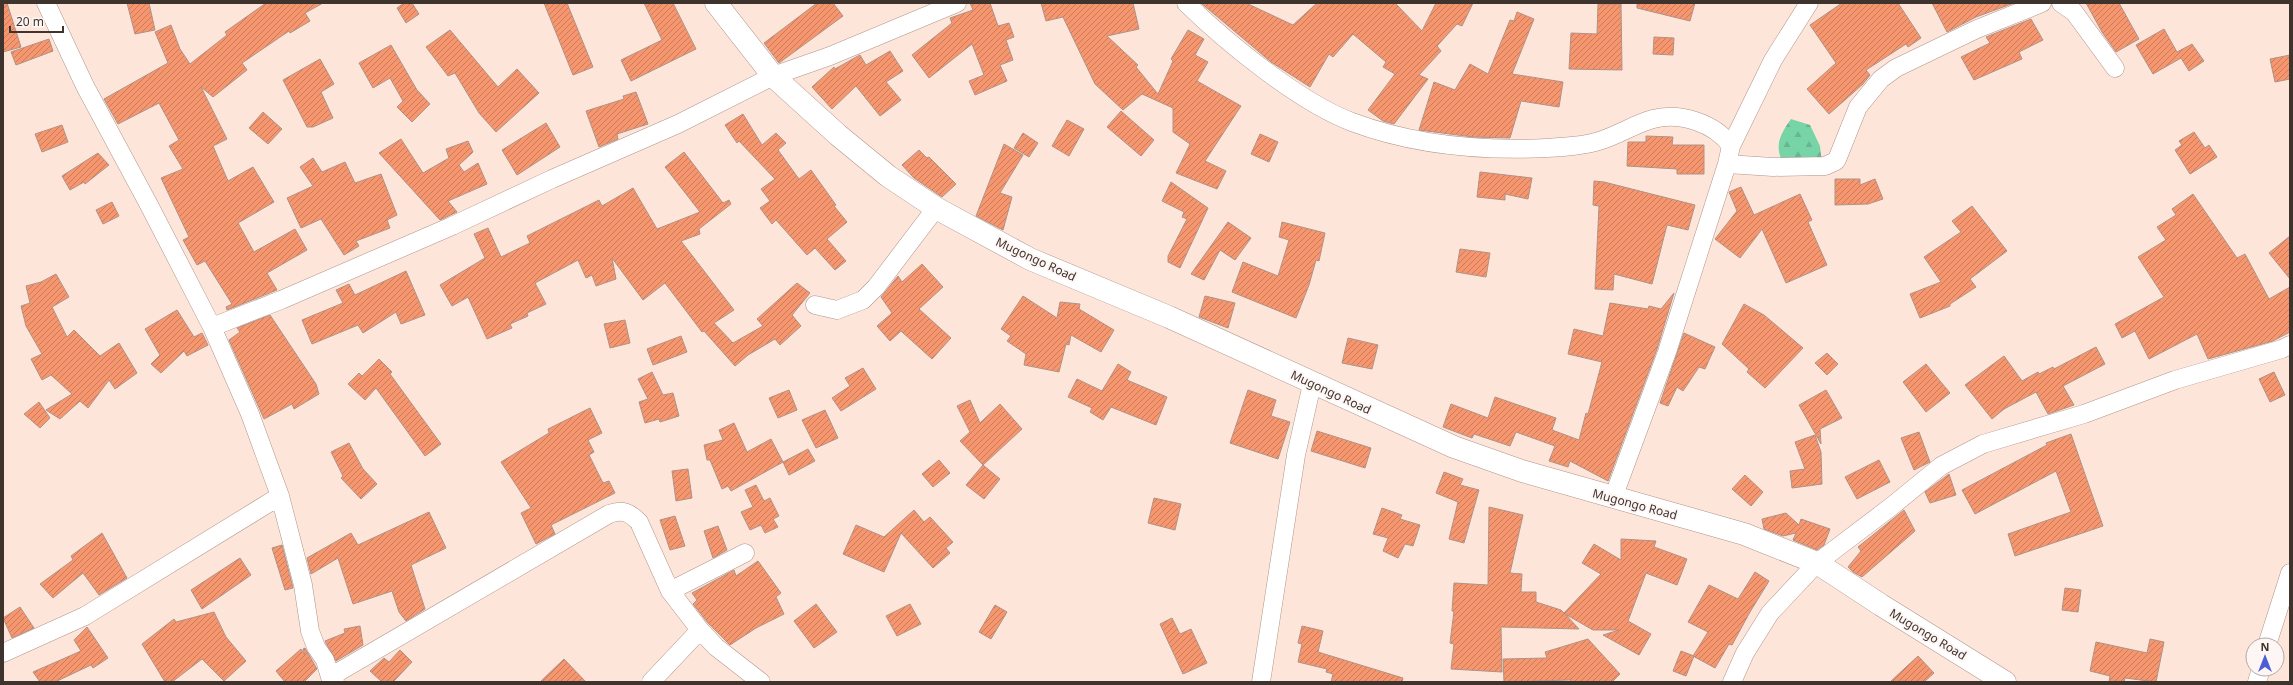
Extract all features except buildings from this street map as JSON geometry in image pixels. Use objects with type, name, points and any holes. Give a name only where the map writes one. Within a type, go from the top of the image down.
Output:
[{"type":"street","points":[[46,3],[84,86],[149,205],[212,327],[250,414],[280,496],[303,585],[310,631],[316,647],[325,660],[333,680],[617,511],[624,511],[632,515],[639,522],[670,591],[700,630],[716,647],[761,682]]},
{"type":"street","name":"Mugongo Road","points":[[716,3],[774,76],[849,144],[888,176],[936,208],[1030,259],[1169,317],[1312,384],[1454,447],[1522,471],[1744,534],[1817,563],[1880,605],[2005,682]]},
{"type":"street","points":[[212,327],[281,300],[452,226],[552,179],[678,124],[774,76],[830,56],[957,3]]},
{"type":"street","points":[[1186,3],[1241,50],[1280,80],[1324,109],[1352,122],[1390,133],[1458,146],[1500,149],[1560,148],[1602,140],[1654,119],[1670,117],[1700,122],[1714,129],[1729,155],[1773,167],[1824,166],[1832,163],[1838,157],[1858,107],[1881,79],[1896,68],[1971,32],[2042,3]]},
{"type":"street","points":[[1613,498],[1667,352],[1729,155],[1773,60],[1809,3]]},
{"type":"street","points":[[2061,3],[2074,12],[2115,68]]},
{"type":"street","points":[[815,305],[837,310],[863,300],[876,287],[936,208]]},
{"type":"street","points":[[1732,682],[1745,653],[1770,613],[1817,563],[1892,506],[1941,466],[1983,444],[2084,414],[2175,380],[2282,349],[2290,345]]},
{"type":"street","points":[[1261,682],[1296,456],[1312,384]]},
{"type":"street","points":[[3,653],[85,616],[280,496]]},
{"type":"street","points":[[670,591],[745,553]]},
{"type":"street","points":[[2270,637],[2290,573]]},
{"type":"street","points":[[651,682],[700,630]]},
{"type":"green space","points":[[1791,119],[1810,125],[1820,146],[1822,163],[1788,176],[1779,152],[1779,140],[1785,127]]}]
